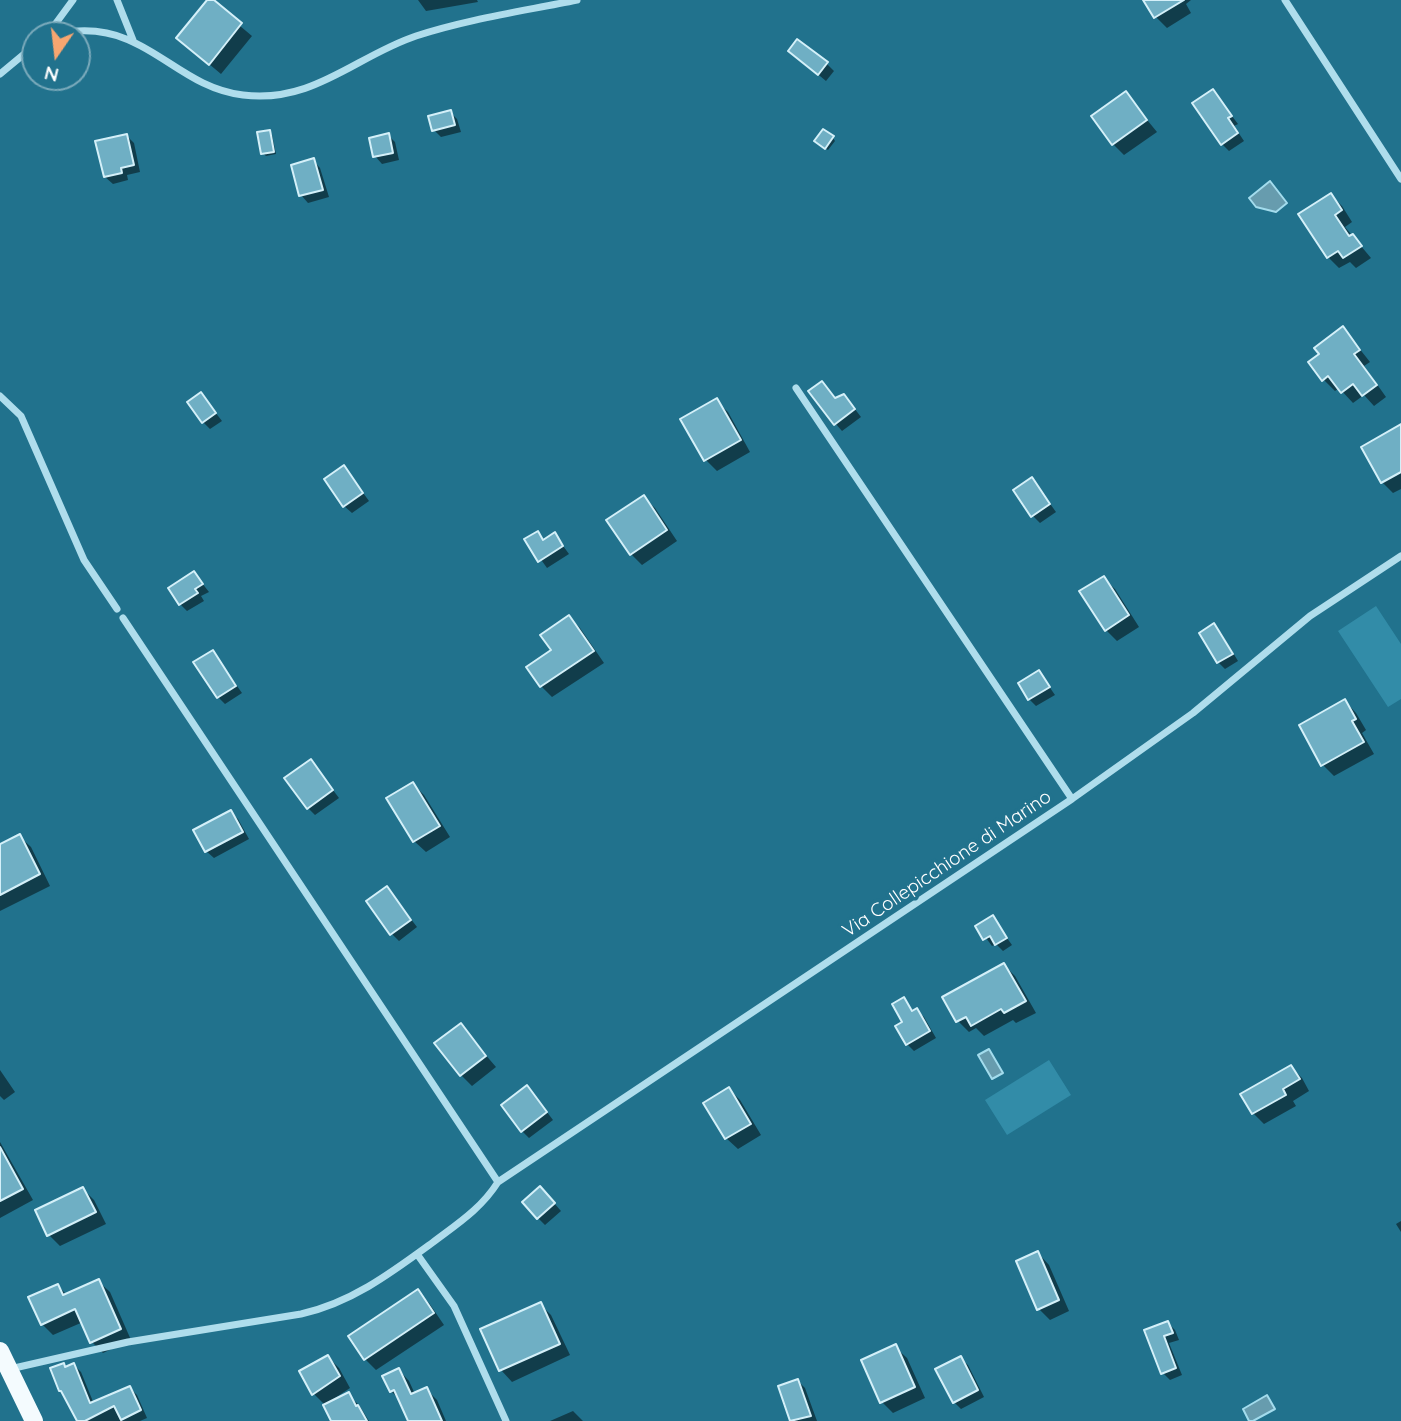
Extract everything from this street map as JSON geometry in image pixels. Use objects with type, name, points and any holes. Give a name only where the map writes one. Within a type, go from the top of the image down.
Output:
[{"type":"main road","points":[[0,1351],[34,1421]]},
{"type":"street","points":[[57,21],[72,0]]},
{"type":"street","points":[[117,0],[133,40]]},
{"type":"street","points":[[91,31],[133,40],[181,71],[218,89],[244,95],[273,95],[313,87],[394,45],[431,32],[577,0]]},
{"type":"street","points":[[1285,0],[1401,179]]},
{"type":"street","points":[[0,74],[21,57]]},
{"type":"street","points":[[796,388],[1072,799]]},
{"type":"street","points":[[0,396],[21,416],[84,561],[117,609]]},
{"type":"street","name":"Via Collepicchione di Marino","points":[[9,1370],[128,1342],[313,1311],[353,1296],[417,1254],[482,1204],[498,1182],[1072,799],[1193,713],[1310,616],[1401,556]]},
{"type":"street","points":[[123,618],[498,1182]]},
{"type":"street","points":[[417,1254],[454,1306],[506,1421]]},
{"type":"shaded area","points":[[1270,181],[1287,203],[1276,212],[1256,207],[1249,198]]},
{"type":"shaded area","points":[[1376,606],[1401,644],[1401,699],[1388,707],[1338,631]]},
{"type":"shaded area","points":[[989,1049],[1003,1073],[992,1079],[978,1055]]},
{"type":"shaded area","points":[[1049,1060],[1071,1095],[1007,1135],[985,1100]]},
{"type":"shaded area","points":[[1267,1395],[1275,1409],[1249,1421],[1243,1409]]},
{"type":"building","points":[[207,0],[214,0],[242,23],[209,65],[176,38]]},
{"type":"building","points":[[1143,0],[1184,0],[1154,18]]},
{"type":"building","points":[[797,39],[828,62],[818,75],[788,51]]},
{"type":"building","points":[[1213,89],[1232,116],[1228,118],[1238,133],[1221,145],[1192,103]]},
{"type":"building","points":[[1126,91],[1147,120],[1112,145],[1091,116]]},
{"type":"building","points":[[451,110],[455,125],[432,131],[428,116]]},
{"type":"building","points":[[823,129],[834,136],[825,149],[814,141]]},
{"type":"building","points":[[270,130],[274,152],[261,154],[257,132]]},
{"type":"building","points":[[389,133],[393,153],[373,157],[369,138]]},
{"type":"building","points":[[127,134],[134,165],[121,168],[122,173],[104,177],[95,141]]},
{"type":"building","points":[[314,158],[323,190],[299,196],[291,165]]},
{"type":"building","points":[[1331,193],[1342,210],[1335,215],[1349,236],[1353,234],[1362,246],[1343,258],[1338,251],[1327,258],[1298,214]]},
{"type":"building","points":[[1343,326],[1360,350],[1354,354],[1377,385],[1362,396],[1353,384],[1341,393],[1328,376],[1322,381],[1308,362],[1319,354],[1314,348]]},
{"type":"building","points":[[822,381],[835,398],[844,394],[855,409],[834,425],[808,391]]},
{"type":"building","points":[[201,392],[216,413],[202,423],[187,402]]},
{"type":"building","points":[[717,398],[741,440],[704,461],[680,419]]},
{"type":"building","points":[[1401,424],[1401,472],[1381,483],[1361,447]]},
{"type":"building","points":[[344,465],[363,493],[343,507],[324,479]]},
{"type":"building","points":[[1032,477],[1050,504],[1031,517],[1013,490]]},
{"type":"building","points":[[644,495],[667,530],[630,555],[606,520]]},
{"type":"building","points":[[538,531],[543,540],[555,532],[563,546],[538,562],[524,539]]},
{"type":"building","points":[[194,571],[203,584],[195,589],[198,593],[179,605],[168,588]]},
{"type":"building","points":[[1104,576],[1129,615],[1105,631],[1079,591]]},
{"type":"building","points":[[569,615],[594,651],[540,687],[526,667],[551,650],[540,635]]},
{"type":"building","points":[[1214,623],[1233,654],[1217,663],[1199,633]]},
{"type":"building","points":[[213,650],[236,686],[217,698],[193,662]]},
{"type":"building","points":[[1039,670],[1050,687],[1028,700],[1018,683]]},
{"type":"building","points":[[1345,699],[1356,719],[1352,721],[1364,742],[1321,766],[1299,725]]},
{"type":"building","points":[[311,759],[333,790],[307,809],[284,778]]},
{"type":"building","points":[[413,782],[440,826],[413,842],[386,798]]},
{"type":"building","points":[[231,810],[243,832],[205,852],[193,830]]},
{"type":"building","points":[[20,834],[40,874],[0,895],[0,844]]},
{"type":"building","points":[[387,886],[411,920],[390,935],[366,901]]},
{"type":"building","points":[[993,915],[1007,938],[995,945],[990,936],[983,940],[975,926]]},
{"type":"building","points":[[1004,963],[1026,1001],[1004,1013],[1001,1009],[971,1026],[966,1017],[956,1022],[942,997]]},
{"type":"building","points":[[904,997],[912,1011],[917,1008],[930,1031],[906,1045],[895,1026],[902,1022],[892,1004]]},
{"type":"building","points":[[461,1023],[486,1056],[460,1076],[434,1043]]},
{"type":"building","points":[[1291,1065],[1300,1079],[1283,1089],[1286,1095],[1252,1114],[1240,1094]]},
{"type":"building","points":[[527,1085],[547,1112],[521,1132],[501,1105]]},
{"type":"building","points":[[729,1087],[751,1124],[725,1139],[703,1103]]},
{"type":"building","points":[[0,1147],[23,1189],[0,1201]]},
{"type":"building","points":[[540,1186],[555,1203],[537,1219],[522,1202]]},
{"type":"building","points":[[83,1187],[96,1212],[47,1236],[35,1210]]},
{"type":"building","points":[[1038,1251],[1059,1300],[1037,1310],[1016,1261]]},
{"type":"building","points":[[99,1279],[121,1329],[90,1343],[75,1309],[41,1325],[28,1297],[58,1284],[63,1295]]},
{"type":"building","points":[[418,1289],[434,1313],[364,1360],[348,1336]]},
{"type":"building","points":[[541,1302],[560,1344],[499,1371],[480,1329]]},
{"type":"building","points":[[1168,1321],[1173,1333],[1164,1336],[1176,1368],[1161,1374],[1144,1330]]},
{"type":"building","points":[[896,1344],[915,1387],[880,1403],[861,1360]]},
{"type":"building","points":[[328,1355],[340,1376],[312,1395],[299,1371]]},
{"type":"building","points":[[961,1356],[978,1390],[953,1403],[935,1369]]},
{"type":"building","points":[[64,1363],[65,1367],[74,1363],[90,1403],[130,1386],[141,1410],[121,1420],[114,1406],[85,1421],[77,1421],[59,1391],[50,1368]]},
{"type":"building","points":[[399,1368],[411,1394],[427,1387],[442,1421],[408,1421],[394,1390],[390,1392],[382,1376]]},
{"type":"building","points":[[798,1379],[811,1416],[790,1421],[778,1386]]},
{"type":"building","points":[[349,1392],[367,1421],[331,1421],[323,1405]]}]
